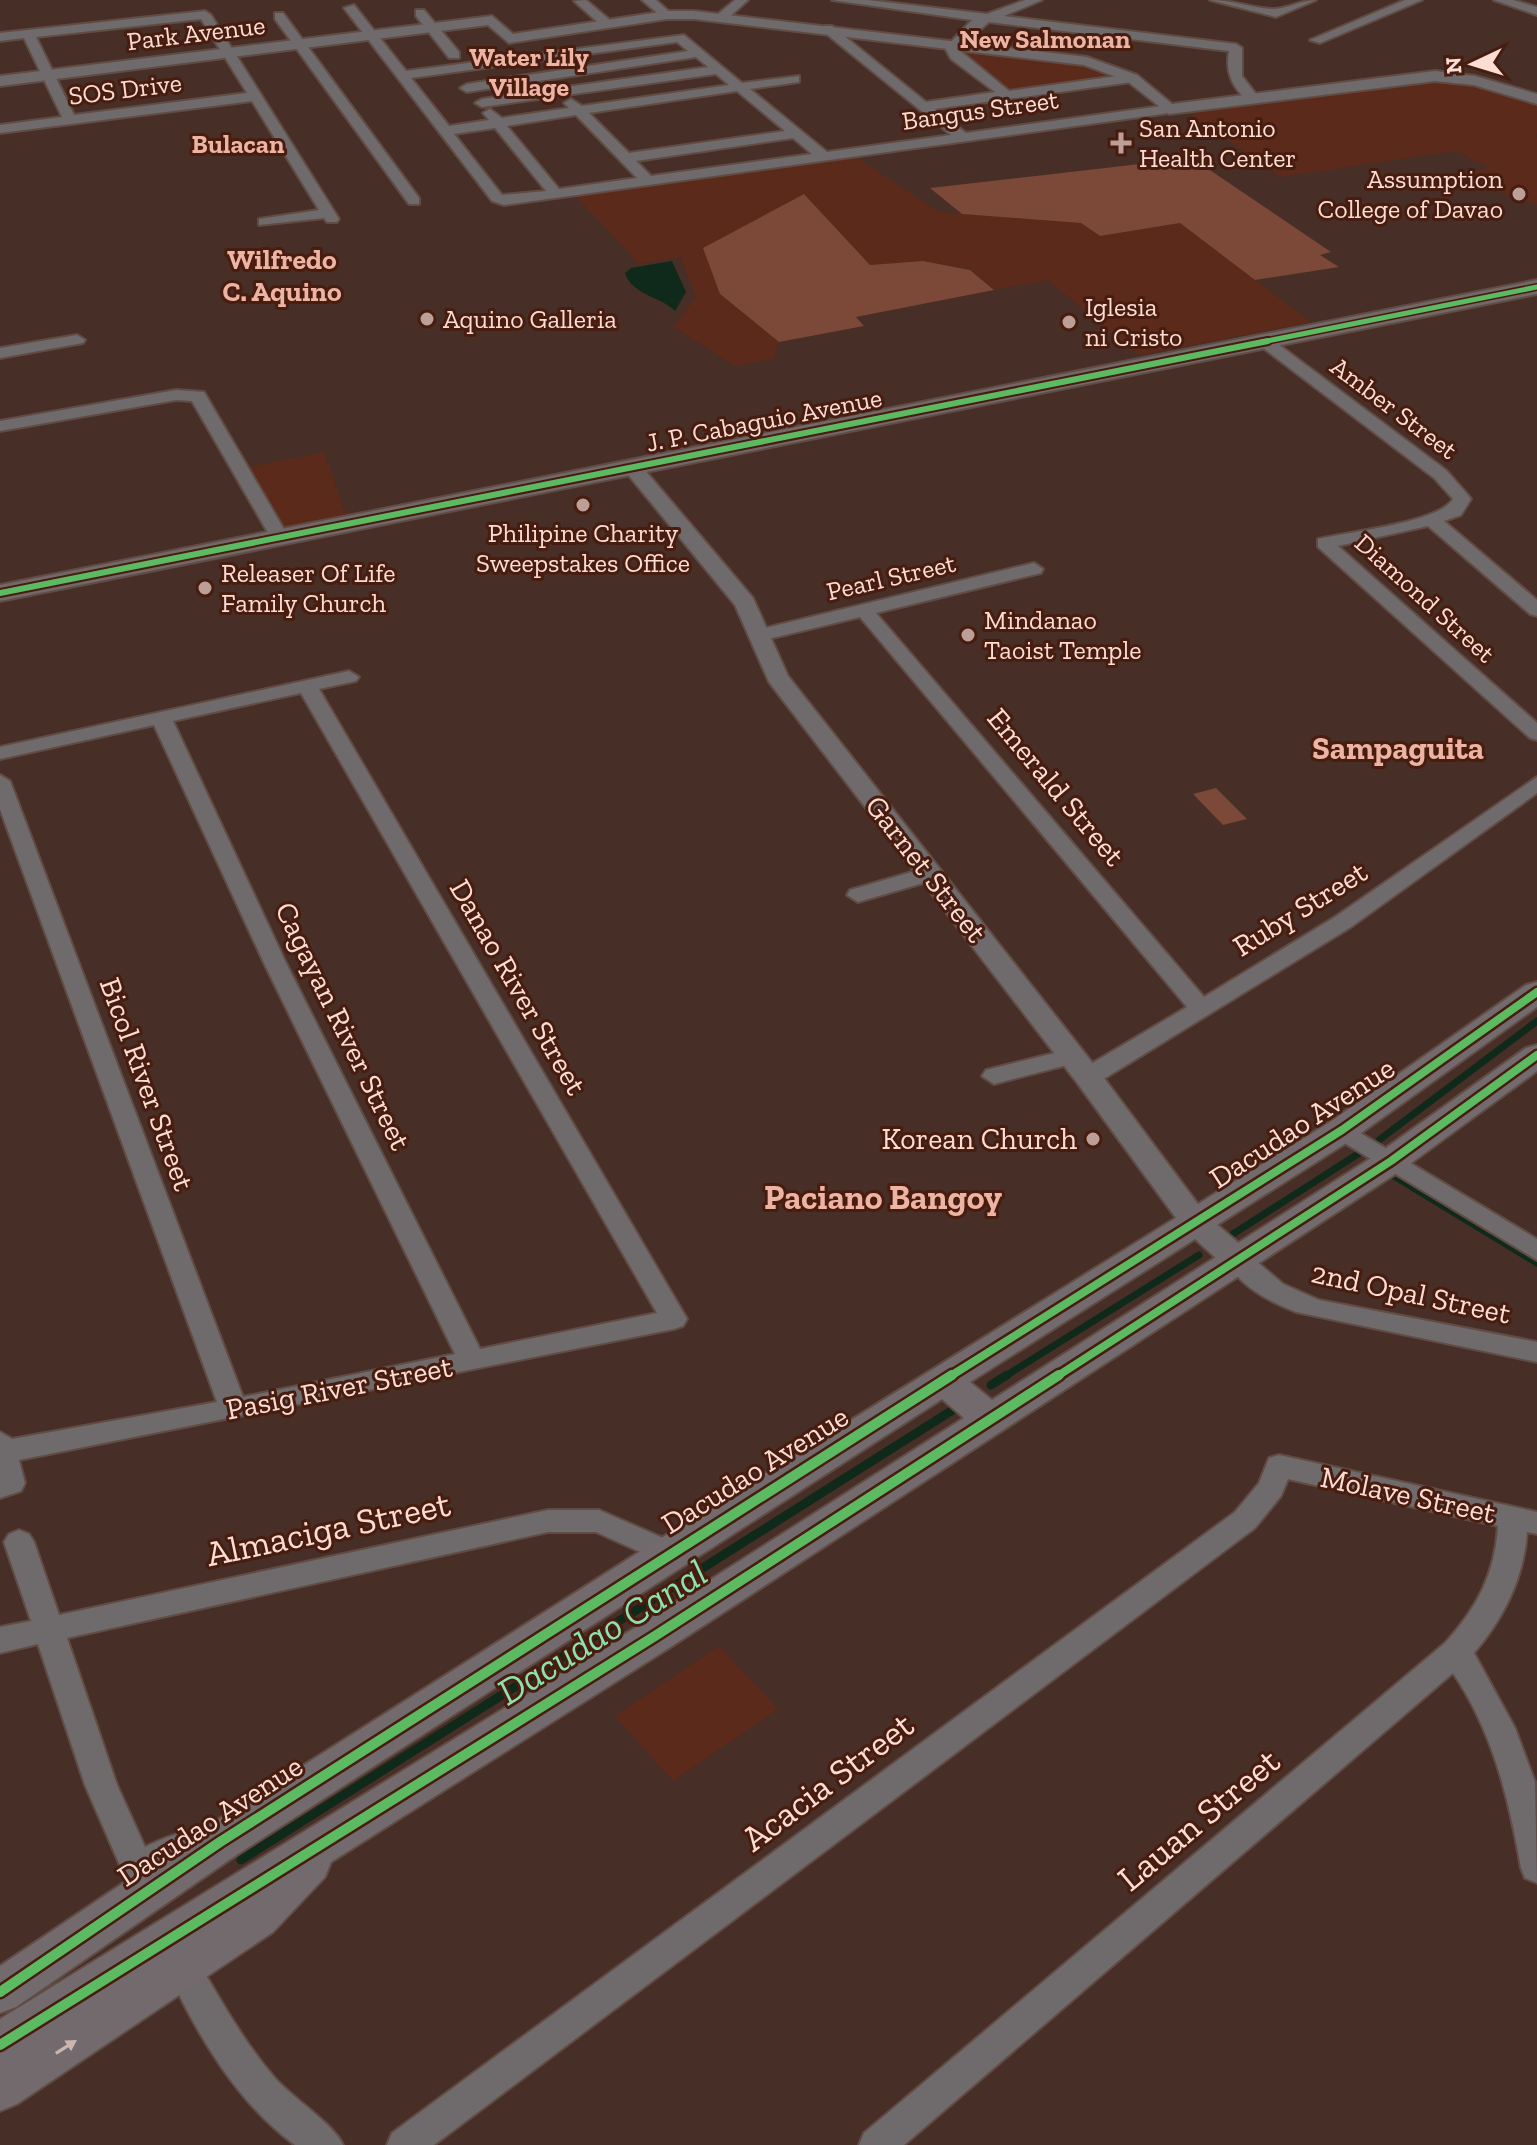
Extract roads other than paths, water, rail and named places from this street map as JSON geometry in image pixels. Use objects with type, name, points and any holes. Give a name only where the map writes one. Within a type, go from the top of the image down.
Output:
[{"type":"main road","name":"J. P. Cabaguio Avenue","points":[[0,593],[1537,287]]},
{"type":"main road","name":"Dacudao Avenue","points":[[0,1992],[220,1842],[669,1553],[1342,1130],[1537,992]]},
{"type":"main road","points":[[0,2045],[323,1845],[990,1420],[1391,1161],[1537,1055]]},
{"type":"main road","points":[[944,1380],[990,1420]]},
{"type":"main road","points":[[0,2088],[184,1969],[280,1898],[323,1845]]},
{"type":"street","points":[[648,0],[667,15]]},
{"type":"street","points":[[722,17],[742,0]]},
{"type":"street","points":[[838,0],[1236,48],[1232,62],[1235,79],[1252,98]]},
{"type":"street","points":[[1007,95],[956,56],[952,50],[953,44],[972,25],[1036,0]]},
{"type":"street","points":[[1216,0],[1276,13],[1310,0]]},
{"type":"street","points":[[1316,40],[1416,0]]},
{"type":"street","points":[[1500,0],[1537,11]]},
{"type":"street","points":[[580,1],[607,24]]},
{"type":"street","points":[[350,8],[444,131],[794,79]]},
{"type":"street","points":[[420,13],[433,27],[467,88],[556,194]]},
{"type":"street","points":[[0,37],[205,15],[330,216],[264,222]]},
{"type":"street","points":[[509,39],[667,15],[722,17],[1087,61],[1132,78],[1169,109]]},
{"type":"street","points":[[279,16],[414,201]]},
{"type":"street","name":"Park Avenue","points":[[0,81],[492,20],[509,39]]},
{"type":"street","points":[[828,29],[962,137]]},
{"type":"street","points":[[28,34],[70,120]]},
{"type":"street","points":[[401,76],[452,62],[528,58],[676,37],[684,39],[737,88],[823,156]]},
{"type":"street","points":[[509,39],[648,181]]},
{"type":"street","points":[[467,88],[699,53]]},
{"type":"street","points":[[482,103],[717,70]]},
{"type":"street","name":"Bangus Street","points":[[444,131],[497,198],[504,201],[1425,76],[1464,78],[1534,95]]},
{"type":"street","points":[[924,106],[1132,78]]},
{"type":"street","name":"SOS Drive","points":[[0,129],[256,96]]},
{"type":"street","points":[[625,158],[796,134]]},
{"type":"street","points":[[0,353],[77,340]]},
{"type":"street","name":"Amber Street","points":[[1264,341],[1451,484],[1460,494],[1461,506],[1432,520]]},
{"type":"street","points":[[0,426],[192,394],[201,399],[280,538]]},
{"type":"street","name":"Garnet Street","points":[[631,466],[745,603],[760,635],[769,665],[777,677],[1088,1077],[1195,1222],[1238,1260]]},
{"type":"street","points":[[1432,520],[1537,610]]},
{"type":"street","name":"Diamond Street","points":[[1432,520],[1324,543],[1537,734]]},
{"type":"street","name":"Pearl Street","points":[[760,635],[1034,569]]},
{"type":"street","name":"Emerald Street","points":[[864,610],[1199,1006]]},
{"type":"street","points":[[0,753],[349,677]]},
{"type":"street","name":"Danao River Street","points":[[307,686],[674,1319]]},
{"type":"street","name":"Cagayan River Street","points":[[161,718],[275,963],[472,1360]]},
{"type":"street","name":"Bicol River Street","points":[[0,781],[234,1409]]},
{"type":"street","name":"Ruby Street","points":[[1088,1077],[1199,1006],[1343,922],[1537,783]]},
{"type":"street","points":[[858,895],[929,874]]},
{"type":"street","points":[[994,1076],[1071,1057]]},
{"type":"street","points":[[1342,1130],[1537,1251]]},
{"type":"street","name":"2nd Opal Street","points":[[1238,1260],[1248,1273],[1282,1297],[1317,1309],[1537,1352]]},
{"type":"street","name":"Pasig River Street","points":[[1,1448],[234,1409],[674,1319]]},
{"type":"street","points":[[1,1448],[6,1485]]},
{"type":"street","name":"Molave Street","points":[[1279,1466],[1525,1520]]},
{"type":"street","name":"Acacia Street","points":[[405,2145],[1245,1520],[1266,1495],[1279,1466]]},
{"type":"street","name":"Lauan Street","points":[[877,2145],[1456,1652],[1482,1624],[1498,1595],[1525,1520]]},
{"type":"street","name":"Almaciga Street","points":[[0,1640],[47,1627],[548,1521],[599,1521],[669,1553]]},
{"type":"street","points":[[19,1542],[114,1818],[137,1867],[171,1850],[220,1842]]},
{"type":"street","points":[[1456,1652],[1481,1690],[1515,1765],[1537,1868]]},
{"type":"street","points":[[184,1969],[239,2060],[268,2098],[325,2145]]},
{"type":"waterway","name":"Dacudao Canal","points":[[1379,1140],[1537,1021]]},
{"type":"waterway","name":"Dacudao Canal","points":[[1233,1234],[1361,1152]]},
{"type":"waterway","points":[[1394,1176],[1537,1263]]},
{"type":"waterway","name":"Dacudao Canal","points":[[1004,1377],[1199,1255]]},
{"type":"waterway","name":"Dacudao Canal","points":[[991,1385],[1007,1375]]},
{"type":"waterway","name":"Dacudao Canal","points":[[241,1860],[959,1406]]},
{"type":"place","name":"San Antonio Health Center","points":[[1121,143]]},
{"type":"place","name":"Assumption College of Davao","points":[[1519,194]]},
{"type":"place","name":"Aquino Galleria","points":[[427,319]]},
{"type":"place","name":"Iglesia ni Cristo","points":[[1069,322]]},
{"type":"place","name":"Philipine Charity Sweepstakes Office","points":[[583,505]]},
{"type":"place","name":"Releaser Of Life Family Church","points":[[205,588]]},
{"type":"place","name":"Mindanao Taoist Temple","points":[[968,635]]},
{"type":"place","name":"Korean Church","points":[[1093,1139]]},
{"type":"district","name":"New Salmonan","points":[[1045,39]]},
{"type":"district","name":"Water Lily Village","points":[[529,72]]},
{"type":"district","name":"Bulacan","points":[[238,144]]},
{"type":"district","name":"Wilfredo C. Aquino","points":[[282,275]]},
{"type":"district","name":"Sampaguita","points":[[1398,748]]},
{"type":"district","name":"Paciano Bangoy","points":[[883,1197]]}]
